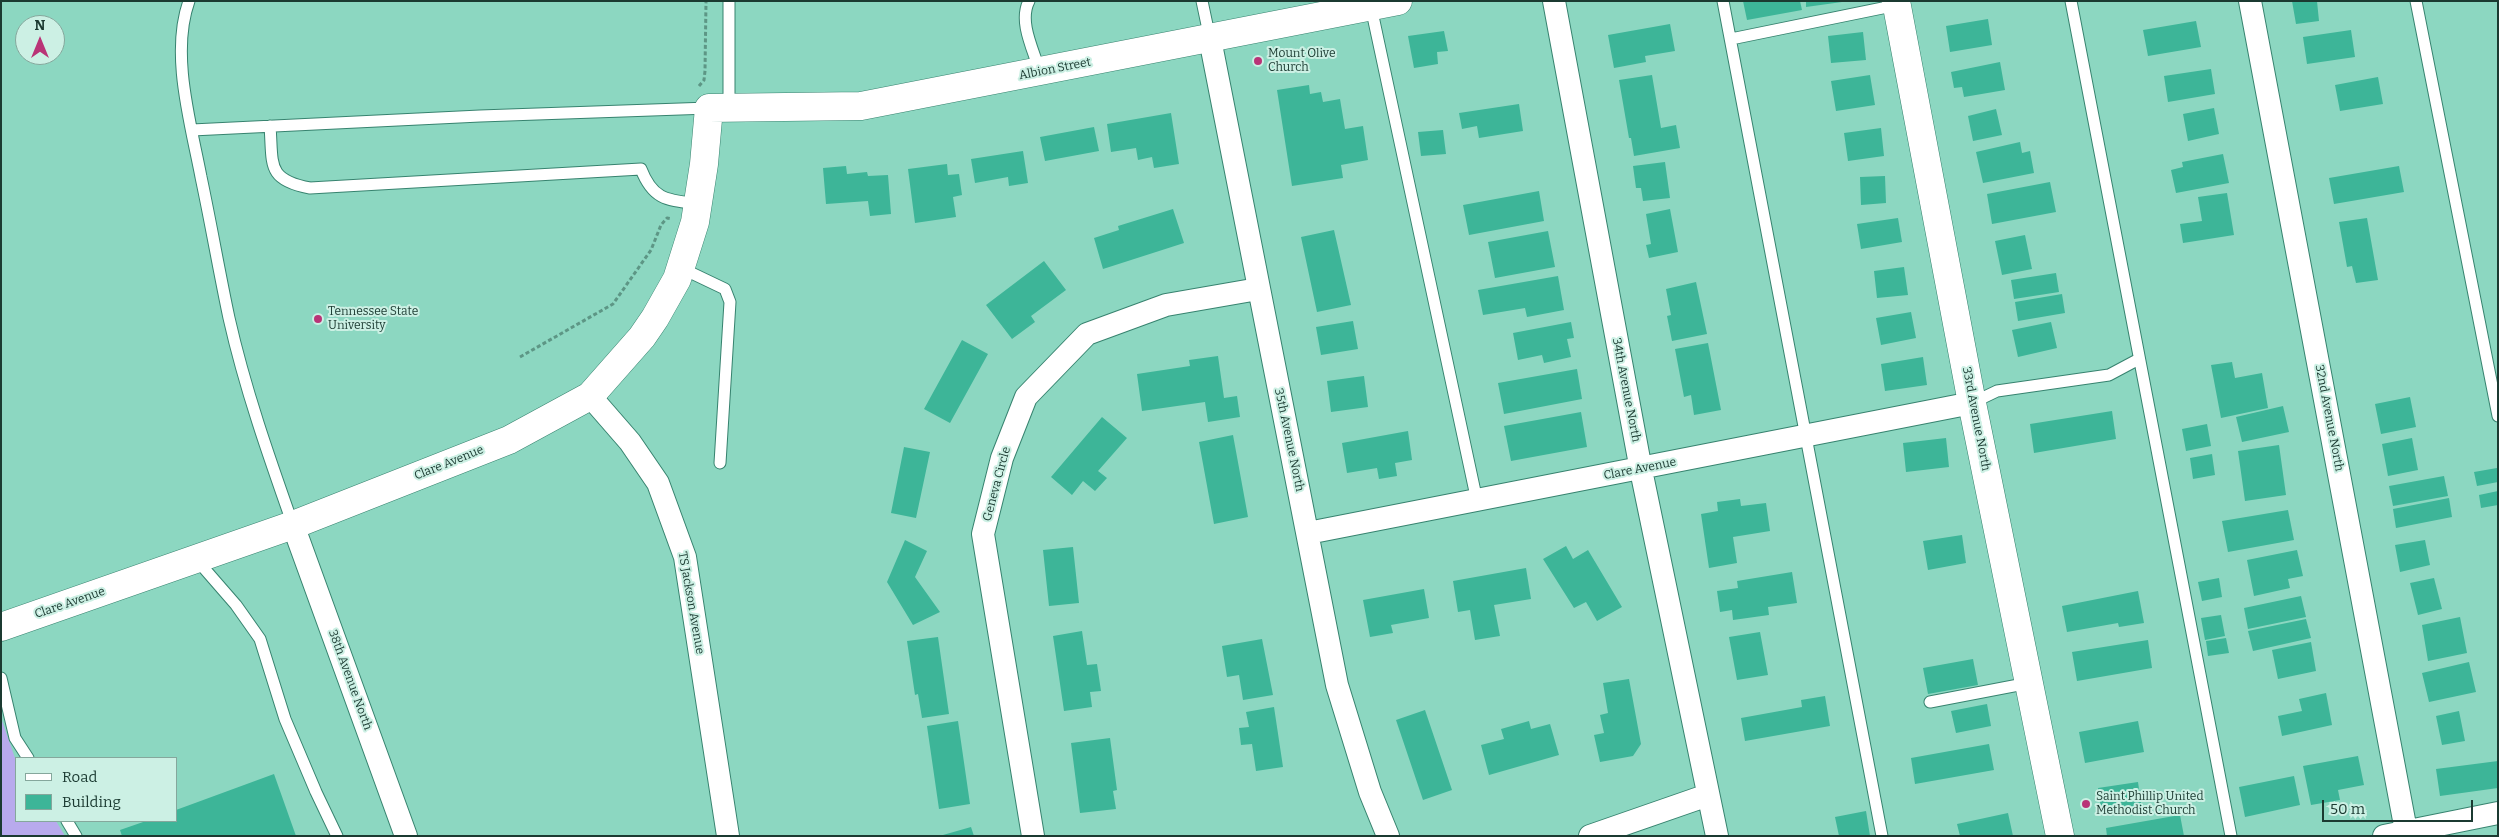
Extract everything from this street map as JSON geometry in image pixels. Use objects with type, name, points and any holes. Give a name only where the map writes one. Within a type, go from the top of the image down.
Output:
[{"type":"street","name":"Albion Street","points":[[711,101],[861,106],[1398,1]]},
{"type":"street","name":"34th Avenue North","points":[[1554,1],[1641,470],[1716,836]]},
{"type":"street","name":"32nd Avenue North","points":[[2250,1],[2407,834]]},
{"type":"street","name":"33rd Avenue North","points":[[1897,3],[1972,403],[2060,836]]},
{"type":"street","name":"35th Avenue North","points":[[1210,39],[1337,685],[1370,792],[1388,836]]},
{"type":"street","name":"Clare Avenue","points":[[1,627],[293,525],[509,440],[590,396],[617,366],[655,318],[681,268],[689,213],[711,101]]},
{"type":"street","name":"Geneva Circle","points":[[1033,836],[983,534],[1002,458],[1026,397],[1086,334],[1166,305],[1258,289]]},
{"type":"street","name":"TS Jackson Avenue","points":[[590,396],[630,442],[658,483],[685,558],[728,836]]},
{"type":"street","name":"Clare Avenue","points":[[1308,533],[1641,470],[1807,434],[1972,403]]},
{"type":"street","name":"38th Avenue North","points":[[293,525],[406,836]]},
{"type":"street","points":[[1590,836],[1708,795]]},
{"type":"street","points":[[2384,836],[2407,834],[2498,813]]},
{"type":"lane","points":[[189,1],[182,44],[185,90],[229,320],[261,435],[293,525]]},
{"type":"lane","points":[[192,130],[711,101],[729,1]]},
{"type":"lane","points":[[1029,1],[1025,8],[1025,22],[1040,72]]},
{"type":"lane","points":[[1202,1],[1210,39]]},
{"type":"lane","points":[[1724,1],[1882,836]]},
{"type":"lane","points":[[2071,1],[2231,836]]},
{"type":"lane","points":[[2416,1],[2498,416]]},
{"type":"lane","points":[[1731,39],[1897,3]]},
{"type":"lane","points":[[1372,7],[1477,501]]},
{"type":"lane","points":[[270,126],[276,173],[291,185],[310,188],[641,169],[647,184],[655,194],[670,200],[689,213]]},
{"type":"lane","points":[[681,268],[725,289],[730,302],[720,464]]},
{"type":"lane","points":[[1972,403],[1996,391],[2109,375],[2139,358]]},
{"type":"lane","points":[[196,559],[236,605],[260,639],[285,719],[337,836]]},
{"type":"lane","points":[[1,678],[15,738],[27,757]]},
{"type":"lane","points":[[1930,702],[2029,682]]},
{"type":"lane","points":[[68,822],[76,836]]},
{"type":"path","points":[[706,1],[704,80],[711,101]]},
{"type":"path","points":[[520,357],[613,304],[651,250],[661,225],[667,218],[689,213]]},
{"type":"shaded area","points":[[1,718],[15,758],[15,822],[57,822],[65,836],[1,836]]},
{"type":"building","points":[[1743,1],[1800,1],[1802,10],[1747,20]]},
{"type":"building","points":[[1806,1],[1842,1],[1842,2],[1806,7]]},
{"type":"building","points":[[2292,1],[2317,1],[2319,21],[2296,24]]},
{"type":"building","points":[[1988,19],[1992,45],[1950,52],[1946,26]]},
{"type":"building","points":[[2196,21],[2201,47],[2148,56],[2143,30]]},
{"type":"building","points":[[1670,24],[1675,51],[1645,56],[1646,62],[1614,68],[1608,35]]},
{"type":"building","points":[[2351,30],[2355,57],[2307,64],[2303,37]]},
{"type":"building","points":[[1444,31],[1448,51],[1437,52],[1438,64],[1414,68],[1408,36]]},
{"type":"building","points":[[1863,32],[1866,60],[1831,63],[1828,36]]},
{"type":"building","points":[[2000,62],[2005,90],[1964,97],[1962,87],[1954,88],[1951,72]]},
{"type":"building","points":[[2211,69],[2215,94],[2168,102],[2164,76]]},
{"type":"building","points":[[1652,75],[1661,128],[1676,125],[1680,148],[1634,156],[1619,80]]},
{"type":"building","points":[[1870,75],[1875,105],[1836,111],[1831,81]]},
{"type":"building","points":[[2378,77],[2383,104],[2340,111],[2335,85]]},
{"type":"building","points":[[1309,85],[1310,94],[1321,92],[1323,102],[1340,99],[1345,129],[1363,126],[1368,160],[1341,165],[1343,178],[1292,186],[1277,90]]},
{"type":"building","points":[[1519,104],[1523,131],[1479,138],[1477,126],[1462,129],[1459,113]]},
{"type":"building","points":[[2214,108],[2219,134],[2188,141],[2183,114]]},
{"type":"building","points":[[1996,109],[2002,135],[1973,141],[1968,116]]},
{"type":"building","points":[[1171,113],[1179,164],[1154,168],[1152,157],[1138,160],[1136,148],[1111,152],[1107,124]]},
{"type":"building","points":[[1094,127],[1099,151],[1045,161],[1040,137]]},
{"type":"building","points":[[1881,128],[1884,156],[1848,161],[1844,133]]},
{"type":"building","points":[[1443,130],[1446,154],[1421,156],[1418,132]]},
{"type":"building","points":[[2020,142],[2022,153],[2030,151],[2034,173],[1983,183],[1976,152]]},
{"type":"building","points":[[1023,151],[1028,183],[1009,186],[1008,177],[975,183],[971,159]]},
{"type":"building","points":[[2223,154],[2229,183],[2176,193],[2171,170],[2183,167],[2182,162]]},
{"type":"building","points":[[1665,162],[1670,198],[1643,201],[1641,188],[1636,188],[1633,166]]},
{"type":"building","points":[[947,164],[948,175],[959,174],[962,195],[953,197],[956,217],[915,223],[908,169]]},
{"type":"building","points":[[846,166],[847,174],[867,172],[868,176],[888,175],[891,214],[870,216],[868,201],[826,204],[823,168]]},
{"type":"building","points":[[2399,166],[2404,192],[2334,204],[2329,178]]},
{"type":"building","points":[[1885,176],[1886,203],[1861,205],[1860,177]]},
{"type":"building","points":[[2050,182],[2056,212],[1992,224],[1987,194]]},
{"type":"building","points":[[1539,191],[1544,221],[1469,235],[1463,205]]},
{"type":"building","points":[[2227,193],[2234,235],[2183,243],[2180,224],[2202,221],[2198,197]]},
{"type":"building","points":[[1173,209],[1184,243],[1103,269],[1094,238],[1119,230],[1118,226]]},
{"type":"building","points":[[1670,209],[1678,252],[1649,258],[1646,245],[1651,244],[1646,214]]},
{"type":"building","points":[[1898,218],[1902,242],[1861,249],[1857,224]]},
{"type":"building","points":[[2367,218],[2378,280],[2356,283],[2352,266],[2347,267],[2339,222]]},
{"type":"building","points":[[1334,230],[1351,305],[1317,312],[1301,237]]},
{"type":"building","points":[[1548,231],[1555,267],[1495,278],[1488,242]]},
{"type":"building","points":[[2025,235],[2032,269],[2002,275],[1995,241]]},
{"type":"building","points":[[1044,261],[1066,290],[1031,316],[1035,322],[1012,339],[986,305]]},
{"type":"building","points":[[1904,267],[1908,295],[1877,298],[1874,271]]},
{"type":"building","points":[[2056,273],[2059,292],[2014,299],[2011,280]]},
{"type":"building","points":[[1558,276],[1564,310],[1527,317],[1525,308],[1483,315],[1478,290]]},
{"type":"building","points":[[1696,282],[1707,334],[1672,341],[1667,316],[1671,315],[1666,289]]},
{"type":"building","points":[[2062,294],[2065,313],[2018,321],[2015,302]]},
{"type":"building","points":[[1911,312],[1916,338],[1881,345],[1876,318]]},
{"type":"building","points":[[1353,321],[1358,349],[1321,355],[1316,327]]},
{"type":"building","points":[[1571,322],[1574,338],[1567,339],[1571,357],[1544,363],[1542,355],[1518,360],[1513,333]]},
{"type":"building","points":[[2051,322],[2057,348],[2018,357],[2012,330]]},
{"type":"building","points":[[962,340],[988,354],[950,423],[924,409]]},
{"type":"building","points":[[1708,343],[1721,410],[1694,415],[1691,395],[1684,397],[1675,349]]},
{"type":"building","points":[[1218,356],[1224,398],[1237,396],[1240,417],[1208,422],[1205,402],[1142,411],[1137,374],[1190,366],[1189,360]]},
{"type":"building","points":[[1923,357],[1927,385],[1885,391],[1881,364]]},
{"type":"building","points":[[2232,362],[2235,378],[2262,373],[2268,408],[2221,418],[2211,365]]},
{"type":"building","points":[[1577,369],[1582,399],[1504,414],[1498,383]]},
{"type":"building","points":[[1364,376],[1368,407],[1331,412],[1327,381]]},
{"type":"building","points":[[2410,397],[2416,427],[2381,434],[2375,404]]},
{"type":"building","points":[[2283,406],[2289,432],[2242,442],[2236,417]]},
{"type":"building","points":[[2112,411],[2116,439],[2034,453],[2030,424]]},
{"type":"building","points":[[1581,412],[1587,447],[1511,461],[1504,426]]},
{"type":"building","points":[[1102,417],[1127,438],[1098,471],[1107,478],[1095,491],[1083,481],[1072,495],[1051,477]]},
{"type":"building","points":[[2207,424],[2211,446],[2186,451],[2182,429]]},
{"type":"building","points":[[1408,431],[1412,460],[1395,463],[1397,476],[1379,479],[1377,468],[1347,473],[1342,443]]},
{"type":"building","points":[[1233,435],[1248,517],[1214,524],[1199,442]]},
{"type":"building","points":[[1946,438],[1949,467],[1906,472],[1903,443]]},
{"type":"building","points":[[2412,438],[2418,470],[2388,476],[2382,444]]},
{"type":"building","points":[[2279,445],[2286,495],[2245,501],[2238,451]]},
{"type":"building","points":[[904,447],[930,452],[916,518],[891,513]]},
{"type":"building","points":[[2212,454],[2215,475],[2193,479],[2190,458]]},
{"type":"building","points":[[2497,468],[2498,482],[2477,486],[2474,472]]},
{"type":"building","points":[[2444,476],[2448,496],[2393,506],[2389,486]]},
{"type":"building","points":[[2498,491],[2498,505],[2481,508],[2479,495]]},
{"type":"building","points":[[2449,498],[2452,517],[2396,528],[2393,509]]},
{"type":"building","points":[[1740,499],[1741,506],[1766,503],[1770,531],[1733,537],[1737,563],[1709,568],[1701,514],[1718,511],[1717,502]]},
{"type":"building","points":[[2288,510],[2294,540],[2228,552],[2222,521]]},
{"type":"building","points":[[1962,535],[1966,563],[1928,570],[1923,541]]},
{"type":"building","points":[[905,540],[927,551],[915,577],[940,612],[913,625],[887,582]]},
{"type":"building","points":[[2425,540],[2430,565],[2400,572],[2395,545]]},
{"type":"building","points":[[1566,546],[1573,559],[1588,550],[1622,607],[1597,621],[1586,602],[1574,608],[1543,559]]},
{"type":"building","points":[[1073,547],[1079,603],[1049,606],[1043,550]]},
{"type":"building","points":[[2297,550],[2303,576],[2288,579],[2290,588],[2254,596],[2247,560]]},
{"type":"building","points":[[1526,568],[1531,599],[1494,605],[1500,636],[1475,640],[1470,610],[1458,612],[1453,581]]},
{"type":"building","points":[[1792,572],[1797,603],[1768,607],[1769,615],[1733,620],[1732,610],[1720,612],[1717,591],[1738,588],[1737,581]]},
{"type":"building","points":[[2219,578],[2222,597],[2202,601],[2198,582]]},
{"type":"building","points":[[2434,578],[2442,609],[2418,615],[2410,583]]},
{"type":"building","points":[[1424,589],[1429,618],[1391,625],[1393,633],[1370,637],[1363,600]]},
{"type":"building","points":[[2138,591],[2144,623],[2119,627],[2118,623],[2067,632],[2062,606]]},
{"type":"building","points":[[2301,596],[2306,617],[2248,629],[2244,608]]},
{"type":"building","points":[[2221,615],[2225,636],[2205,640],[2201,618]]},
{"type":"building","points":[[2460,617],[2467,653],[2428,661],[2422,625]]},
{"type":"building","points":[[2306,619],[2311,638],[2253,651],[2248,631]]},
{"type":"building","points":[[1082,631],[1087,665],[1097,664],[1101,691],[1090,692],[1092,707],[1064,711],[1053,636]]},
{"type":"building","points":[[1760,632],[1768,675],[1737,680],[1729,637]]},
{"type":"building","points":[[938,637],[949,714],[922,718],[918,694],[915,695],[907,641]]},
{"type":"building","points":[[2226,638],[2229,653],[2208,656],[2206,641]]},
{"type":"building","points":[[1262,639],[1273,695],[1243,700],[1239,675],[1227,677],[1222,646]]},
{"type":"building","points":[[2148,640],[2152,668],[2077,681],[2072,652]]},
{"type":"building","points":[[2311,642],[2316,671],[2278,679],[2272,650]]},
{"type":"building","points":[[1973,659],[1978,685],[1928,694],[1923,668]]},
{"type":"building","points":[[2469,662],[2476,692],[2429,702],[2422,673]]},
{"type":"building","points":[[1629,679],[1641,744],[1633,756],[1600,762],[1594,735],[1604,733],[1600,715],[1608,713],[1603,683]]},
{"type":"building","points":[[2326,693],[2332,725],[2282,736],[2278,716],[2302,711],[2299,699]]},
{"type":"building","points":[[1825,696],[1830,726],[1745,741],[1741,718],[1802,707],[1801,700]]},
{"type":"building","points":[[1987,704],[1991,726],[1956,733],[1951,711]]},
{"type":"building","points":[[1274,707],[1283,767],[1256,771],[1252,744],[1241,745],[1239,728],[1249,727],[1246,712]]},
{"type":"building","points":[[1425,710],[1452,790],[1423,800],[1396,720]]},
{"type":"building","points":[[2459,711],[2465,741],[2442,745],[2436,716]]},
{"type":"building","points":[[958,721],[970,804],[939,809],[927,726]]},
{"type":"building","points":[[1529,721],[1531,729],[1550,724],[1559,755],[1489,775],[1481,745],[1504,739],[1501,729]]},
{"type":"building","points":[[2138,721],[2144,752],[2085,763],[2079,732]]},
{"type":"building","points":[[1110,738],[1117,790],[1113,791],[1116,809],[1080,813],[1071,743]]},
{"type":"building","points":[[1989,744],[1994,770],[1915,784],[1911,758]]},
{"type":"building","points":[[2358,756],[2364,785],[2338,790],[2340,800],[2311,805],[2303,766]]},
{"type":"building","points":[[2498,761],[2498,788],[2440,796],[2436,769]]},
{"type":"building","points":[[274,774],[296,836],[122,836],[120,830],[143,822],[178,822],[178,809]]},
{"type":"building","points":[[2294,776],[2300,805],[2245,817],[2239,787]]},
{"type":"building","points":[[2138,782],[2142,810],[2102,816],[2098,788]]},
{"type":"building","points":[[1866,811],[1870,836],[1839,836],[1835,817]]},
{"type":"building","points":[[2008,813],[2013,836],[1960,836],[1957,824]]},
{"type":"building","points":[[2180,815],[2184,836],[2107,836],[2106,828]]},
{"type":"building","points":[[971,827],[974,836],[943,836],[943,835]]},
{"type":"place","name":"Mount Olive Church","points":[[1258,61]]},
{"type":"place","name":"Tennessee State University","points":[[318,319]]},
{"type":"place","name":"Saint Phillip United Methodist Church","points":[[2086,804]]}]
